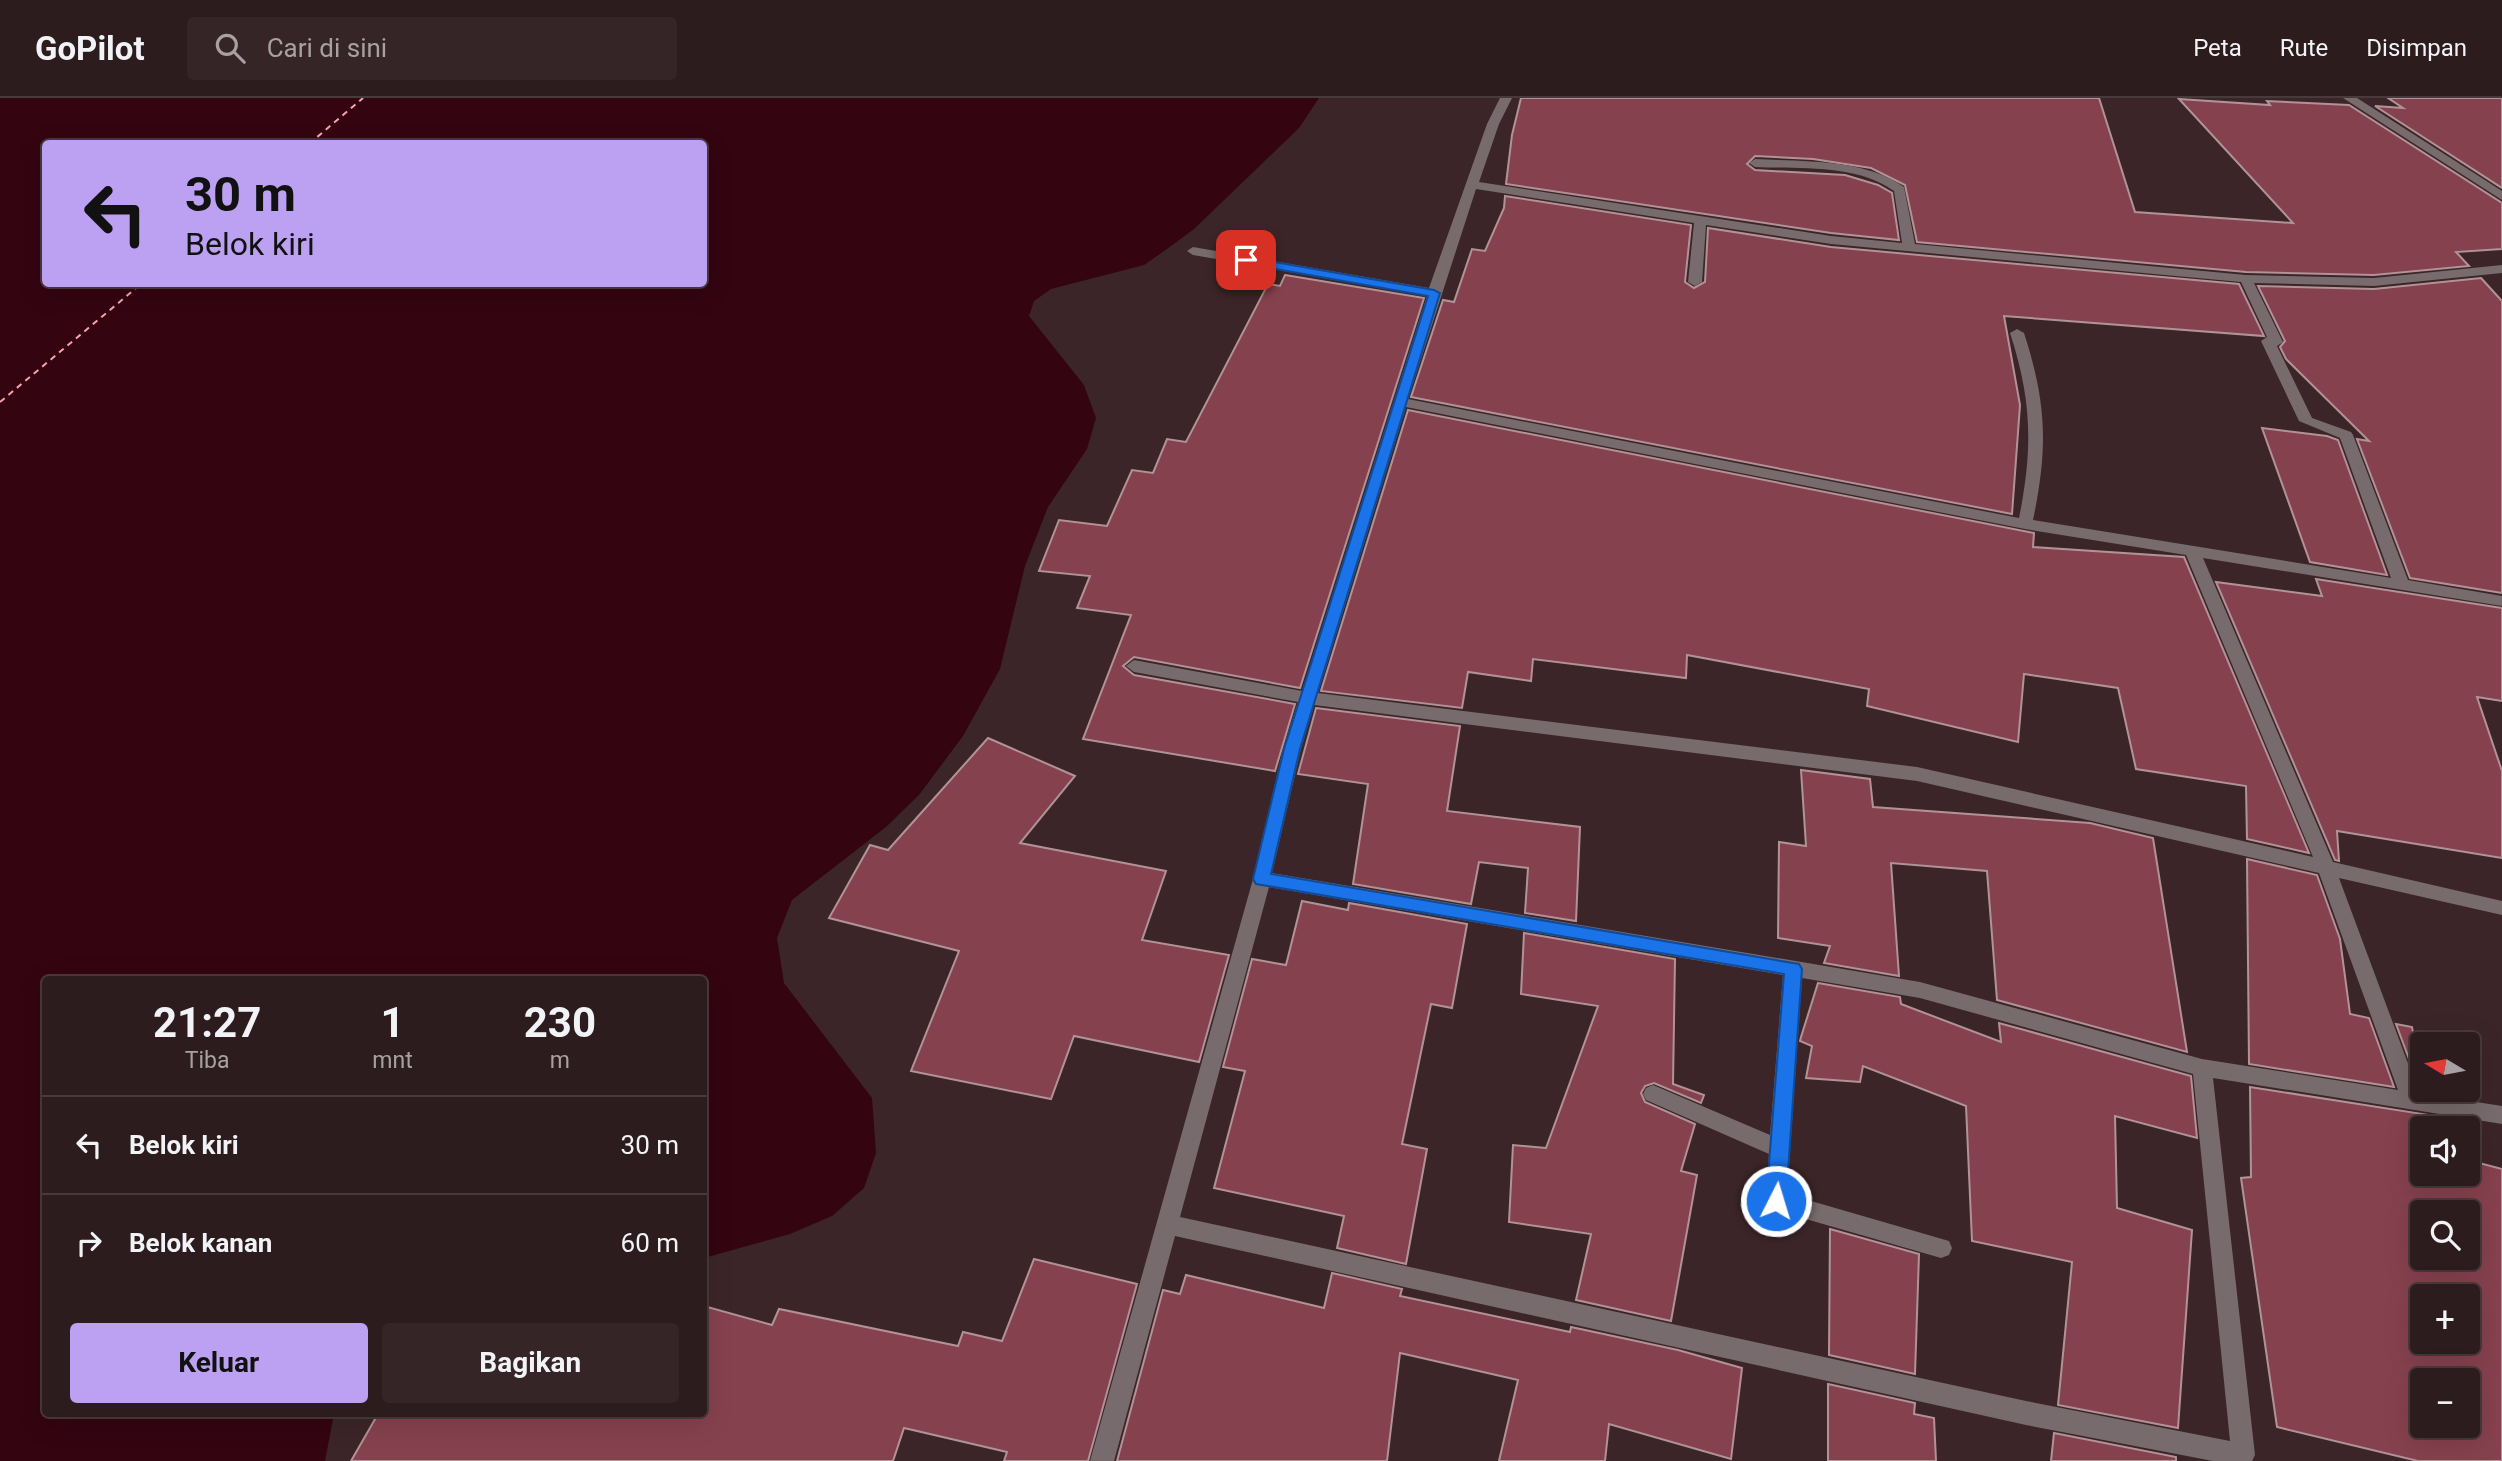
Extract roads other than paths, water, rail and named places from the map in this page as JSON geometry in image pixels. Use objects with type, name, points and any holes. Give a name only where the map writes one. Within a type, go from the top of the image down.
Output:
[{"type":"street","points":[[1102,1461],[1262,879],[1292,749],[1434,293],[1493,124],[1506,98]]},
{"type":"street","points":[[2349,98],[2502,196]]},
{"type":"street","points":[[1755,163],[1841,170],[1871,175],[1894,184],[1899,190],[1909,247]]},
{"type":"street","points":[[1472,185],[1831,240],[2246,279],[2374,282],[2439,278],[2502,269]]},
{"type":"street","points":[[1695,282],[1700,221]]},
{"type":"street","points":[[1193,251],[1434,293]]},
{"type":"street","points":[[2246,279],[2276,342],[2268,341],[2306,421],[2346,435],[2402,585]]},
{"type":"street","points":[[2017,333],[2033,377],[2039,429],[2036,476],[2025,524]]},
{"type":"street","points":[[1400,402],[2025,524],[2502,601]]},
{"type":"street","points":[[2192,551],[2326,867],[2410,1096]]},
{"type":"street","points":[[1134,666],[1308,698],[1917,774],[2502,908]]},
{"type":"street","points":[[1262,879],[1920,990],[2202,1068],[2410,1101]]},
{"type":"street","points":[[1793,969],[1776,1201],[1941,1248]]},
{"type":"street","points":[[1167,1224],[2026,1413],[2243,1455],[2202,1068]]},
{"type":"street","points":[[1653,1094],[1780,1149]]},
{"type":"street","points":[[2418,1102],[2502,1115]]}]
